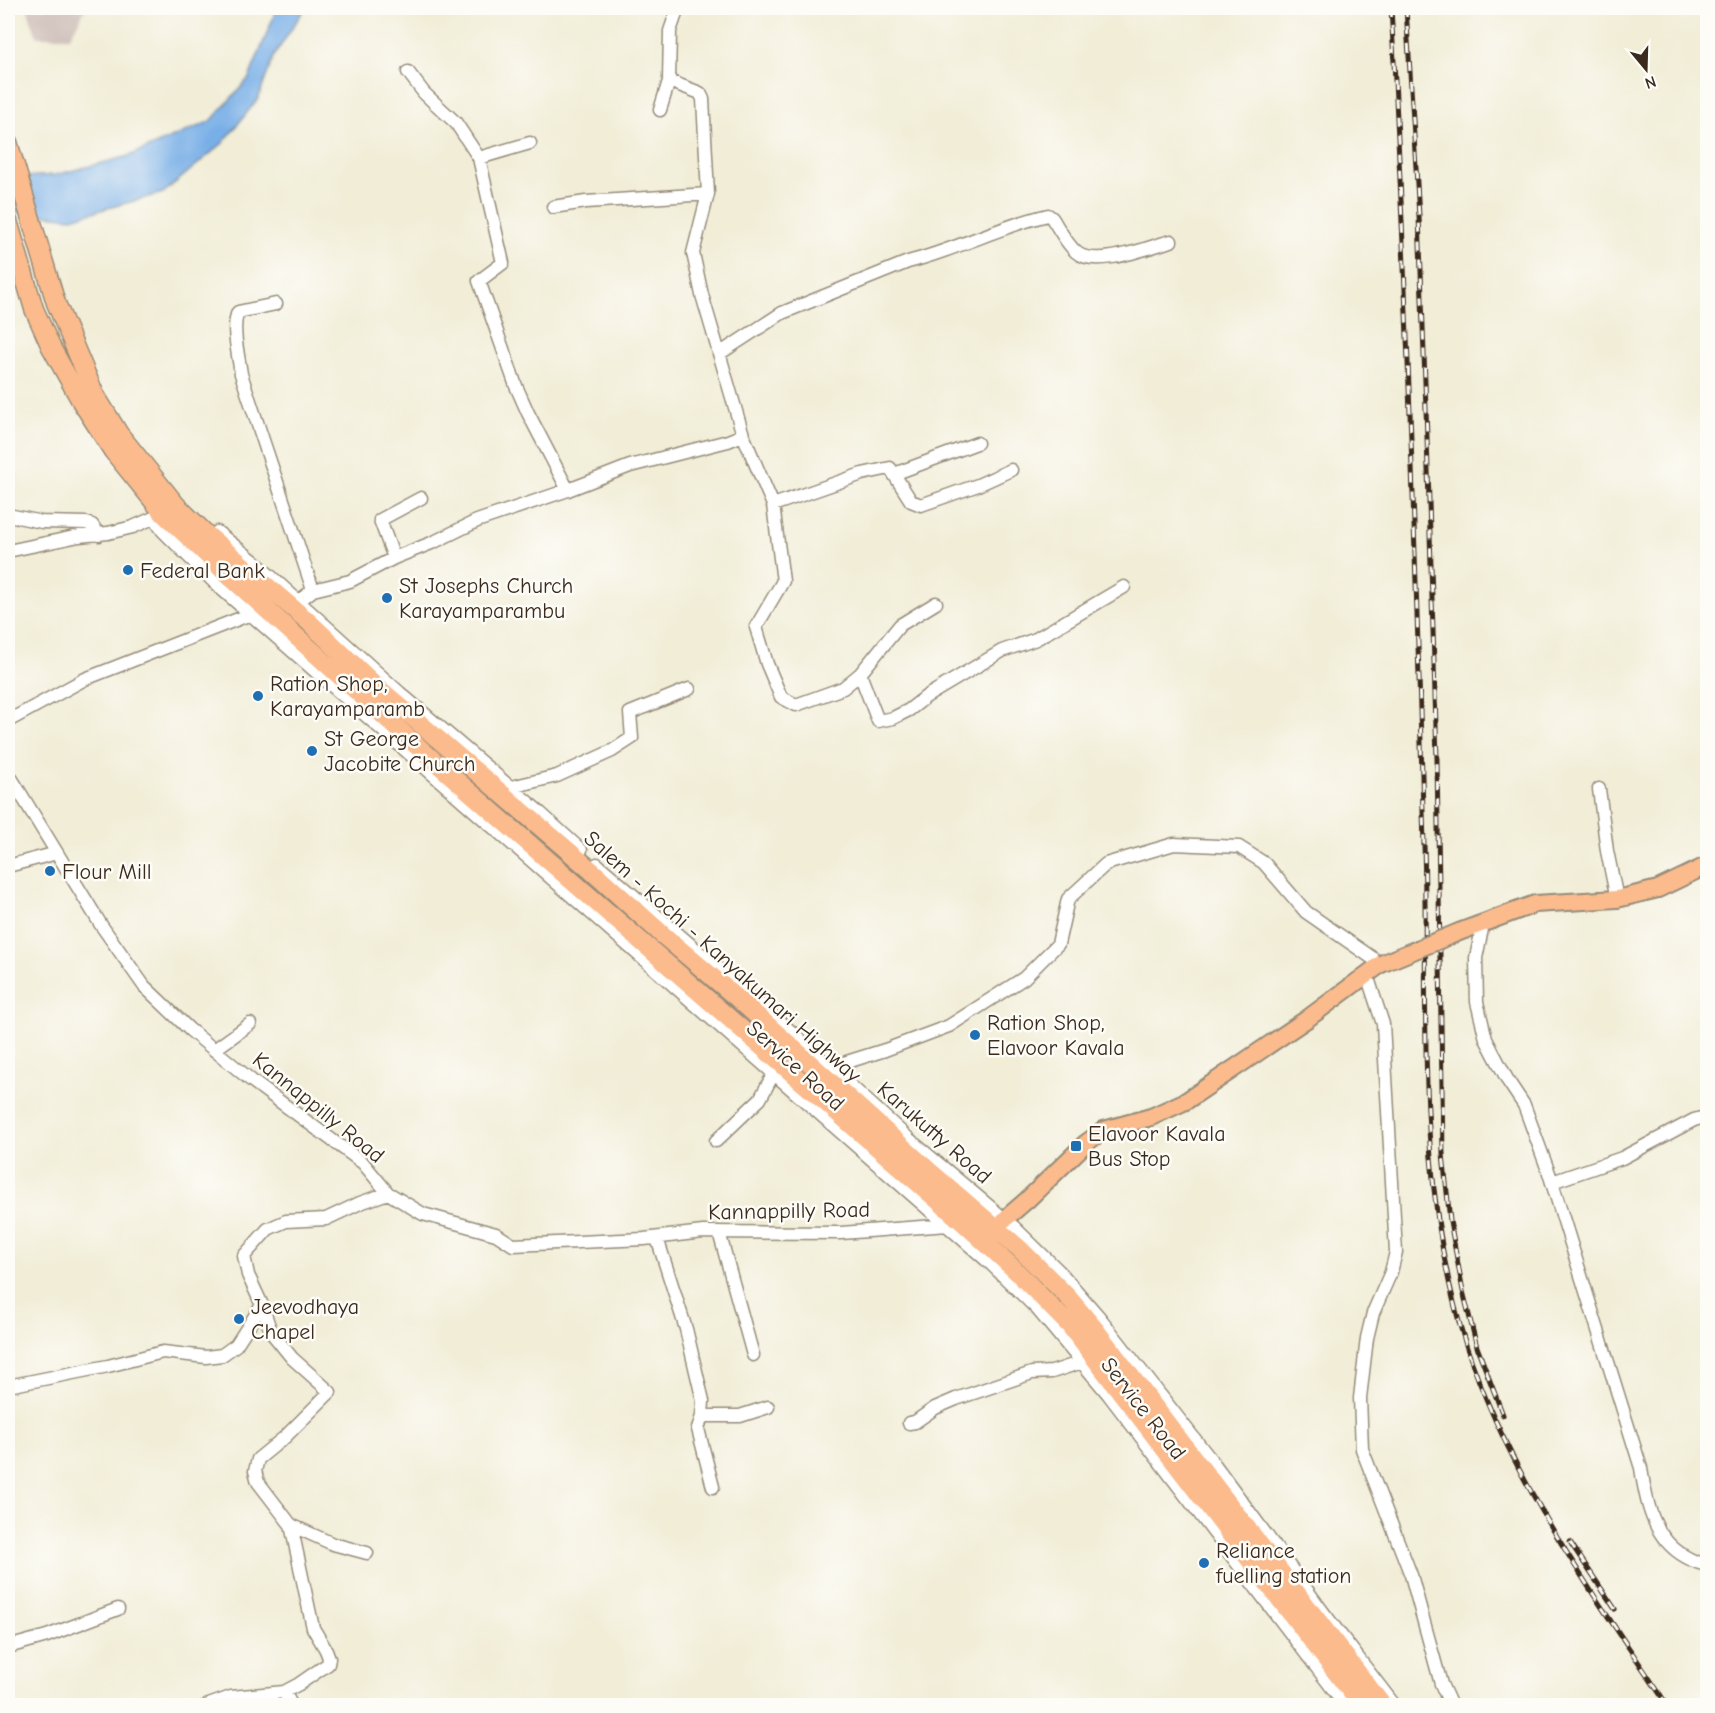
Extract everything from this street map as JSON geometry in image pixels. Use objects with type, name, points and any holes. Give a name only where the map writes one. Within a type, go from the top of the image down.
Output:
[{"type":"highway","name":"Salem - Kochi - Kanyakumari Highway","points":[[9,145],[56,303],[95,395],[165,512],[206,534],[309,622],[375,685],[743,1003],[868,1117],[999,1223],[1094,1328],[1383,1706]]},
{"type":"highway","name":"Salem - Kochi - Kanyakumari Highway","points":[[8,221],[34,309],[51,347],[113,452],[165,512],[223,570],[416,745],[956,1224],[1014,1269],[1070,1326],[1362,1706]]},
{"type":"main road","points":[[999,1223],[1027,1200],[1086,1143],[1104,1130],[1151,1117],[1186,1101],[1307,1019],[1381,964],[1534,904],[1617,899],[1658,889],[1707,865]]},
{"type":"street","points":[[660,110],[669,81],[670,31],[678,8]]},
{"type":"street","points":[[408,72],[424,93],[456,123],[479,158],[503,262],[479,281],[516,386],[568,490]]},
{"type":"street","points":[[669,81],[700,93],[703,99],[708,194],[693,253],[702,295],[743,435],[774,505],[783,581],[756,627],[767,664],[781,697],[796,705],[843,688],[860,674],[900,625],[936,603]]},
{"type":"street","points":[[479,158],[530,143]]},
{"type":"street","points":[[553,207],[586,202],[708,194]]},
{"type":"street","points":[[719,354],[782,313],[908,262],[928,257],[1025,220],[1048,215],[1078,254],[1089,258],[1104,259],[1172,241]]},
{"type":"street","points":[[276,304],[238,312],[236,338],[241,374],[313,590]]},
{"type":"street","points":[[299,600],[313,590],[350,581],[394,558],[477,521],[630,466],[728,441],[743,435]]},
{"type":"street","points":[[894,474],[977,444]]},
{"type":"street","points":[[774,505],[862,474],[890,468],[910,501],[921,505],[978,485],[1011,470]]},
{"type":"street","points":[[394,558],[380,520],[421,498]]},
{"type":"street","name":"Karukutty Road","points":[[165,512],[190,509],[299,600],[400,693],[831,1067],[999,1223],[1067,1280],[1113,1334],[1241,1498],[1323,1612],[1395,1706]]},
{"type":"street","points":[[8,551],[133,527],[165,512]]},
{"type":"street","name":"Service Road","points":[[165,512],[163,531],[250,614],[850,1142],[956,1224],[991,1264],[1037,1310],[1109,1395],[1346,1706]]},
{"type":"street","points":[[8,515],[42,522],[89,524],[99,535]]},
{"type":"street","points":[[860,674],[878,722],[893,718],[1002,651],[1036,639],[1125,587]]},
{"type":"street","points":[[8,721],[85,680],[250,614]]},
{"type":"street","points":[[511,787],[557,776],[612,751],[632,738],[630,713],[689,689]]},
{"type":"street","name":"Kannappilly Road","points":[[8,773],[101,925],[144,986],[214,1050],[252,1081],[363,1163],[388,1193],[423,1214],[496,1234],[513,1245],[657,1238],[703,1232],[841,1233],[956,1224]]},
{"type":"street","points":[[1599,789],[1607,851],[1617,899]]},
{"type":"street","points":[[831,1067],[949,1026],[1024,978],[1058,944],[1068,898],[1106,864],[1174,844],[1239,847],[1264,863],[1306,912],[1381,964]]},
{"type":"street","points":[[8,866],[57,853]]},
{"type":"street","points":[[1483,924],[1476,958],[1477,1002],[1486,1039],[1508,1081],[1524,1105],[1552,1182],[1641,1468],[1645,1495],[1657,1530],[1674,1551],[1699,1564],[1707,1565]]},
{"type":"street","points":[[1366,975],[1383,1024],[1396,1252],[1391,1272],[1372,1312],[1366,1338],[1360,1398],[1362,1449],[1411,1575],[1441,1684],[1451,1706]]},
{"type":"street","points":[[214,1050],[250,1024]]},
{"type":"street","points":[[716,1141],[760,1099],[774,1073]]},
{"type":"street","points":[[1552,1182],[1622,1158],[1694,1120],[1707,1116]]},
{"type":"street","points":[[206,1706],[231,1697],[284,1692],[300,1684],[328,1664],[329,1658],[314,1629],[291,1525],[258,1482],[255,1471],[258,1459],[285,1437],[330,1392],[292,1358],[271,1332],[248,1275],[244,1256],[268,1229],[286,1221],[326,1219],[388,1193]]},
{"type":"street","points":[[719,1232],[753,1355]]},
{"type":"street","points":[[657,1238],[686,1329],[702,1401],[702,1416],[698,1429],[712,1487]]},
{"type":"street","points":[[8,1386],[108,1366],[163,1352],[214,1357],[230,1351],[236,1345],[262,1305]]},
{"type":"street","points":[[909,1423],[915,1422],[935,1408],[956,1399],[1032,1373],[1052,1372],[1082,1362]]},
{"type":"street","points":[[702,1416],[740,1416],[768,1407]]},
{"type":"street","points":[[291,1525],[333,1544],[367,1553]]},
{"type":"street","points":[[8,1647],[47,1636],[118,1610]]},
{"type":"street","points":[[284,1692],[292,1706]]},
{"type":"shaded area","points":[[27,8],[86,8],[70,37],[37,37]]},
{"type":"water","points":[[277,8],[305,8],[274,56],[258,99],[223,143],[163,193],[72,218],[8,211],[8,178],[55,175],[129,156],[211,121],[249,78]]},
{"type":"railway","points":[[1391,8],[1402,217],[1414,531],[1424,845],[1427,1097],[1438,1222],[1449,1284],[1466,1345],[1505,1441],[1554,1532],[1668,1706]]},
{"type":"railway","points":[[1406,8],[1419,216],[1427,437],[1437,759],[1443,1154],[1450,1221],[1463,1291],[1477,1347],[1503,1415]]},
{"type":"railway","points":[[1570,1542],[1615,1609]]},
{"type":"place","name":"Federal Bank","points":[[128,570]]},
{"type":"place","name":"St Josephs Church Karayamparambu","points":[[387,598]]},
{"type":"place","name":"Ration Shop, Karayamparamb","points":[[258,696]]},
{"type":"place","name":"St George Jacobite Church","points":[[312,751]]},
{"type":"place","name":"Flour Mill","points":[[50,871]]},
{"type":"place","name":"Ration Shop, Elavoor Kavala","points":[[975,1035]]},
{"type":"place","name":"Elavoor Kavala Bus Stop","points":[[1076,1146]]},
{"type":"place","name":"Jeevodhaya Chapel","points":[[239,1319]]},
{"type":"place","name":"Reliance fuelling station","points":[[1204,1563]]}]
